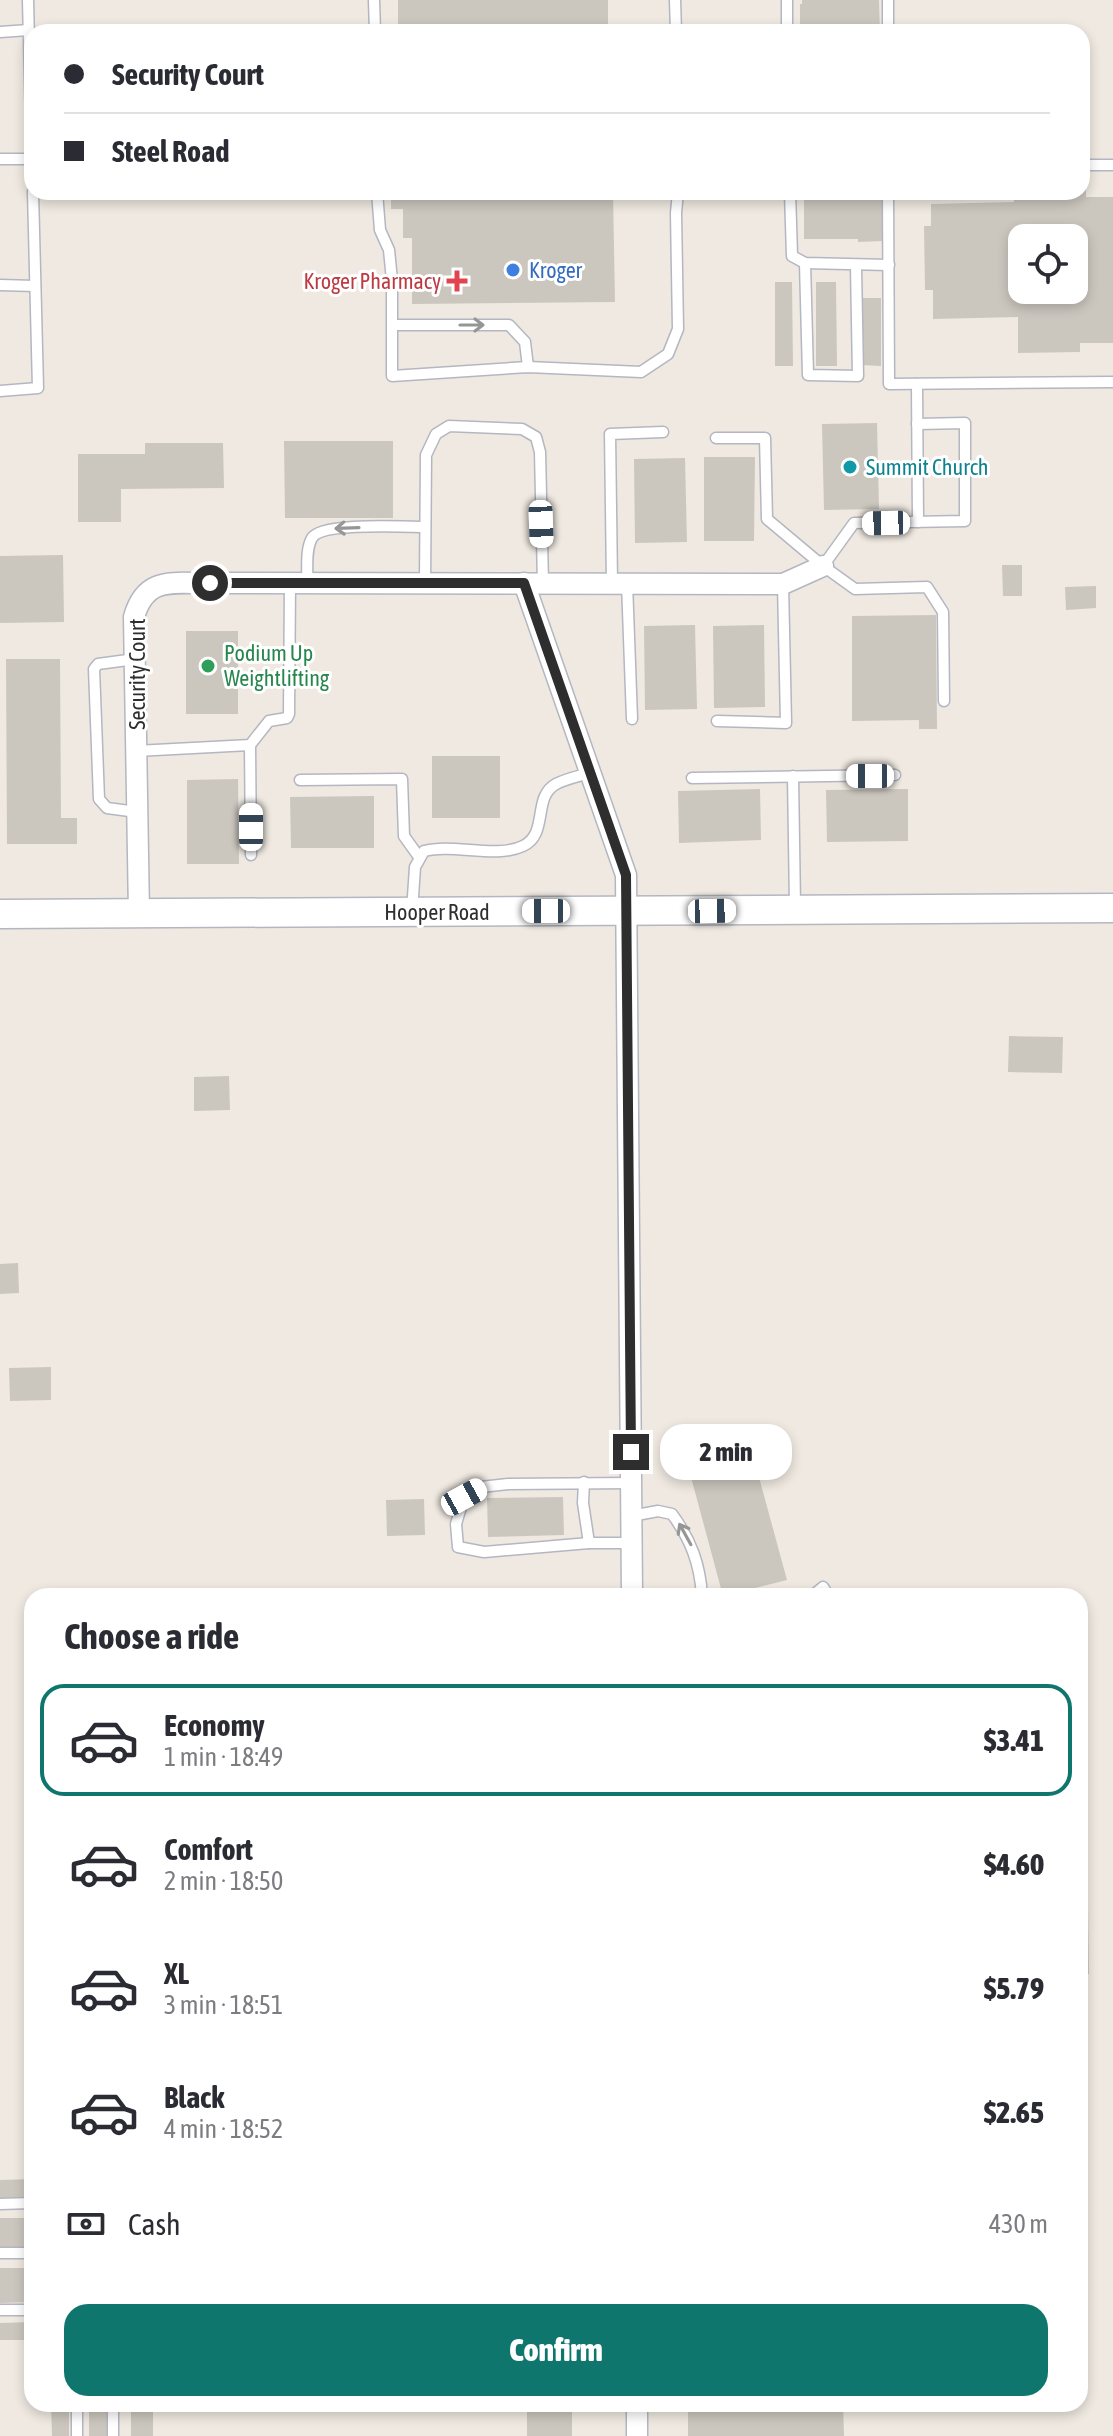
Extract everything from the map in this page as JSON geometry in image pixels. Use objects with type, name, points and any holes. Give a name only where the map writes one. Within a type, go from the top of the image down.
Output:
[{"type":"street","name":"Security Court","points":[[139,914],[134,617],[139,600],[149,590],[164,584],[783,584],[823,566]]},
{"type":"street","points":[[534,583],[626,875],[632,1588]]},
{"type":"street","name":"Hooper Road","points":[[0,914],[1113,908]]},
{"type":"street","points":[[637,2412],[637,2436]]},
{"type":"lane","points":[[28,0],[29,24]]},
{"type":"lane","points":[[374,0],[375,24]]},
{"type":"lane","points":[[675,0],[676,24]]},
{"type":"lane","points":[[787,0],[787,24]]},
{"type":"lane","points":[[888,0],[888,24]]},
{"type":"lane","points":[[0,32],[24,30]]},
{"type":"lane","points":[[0,159],[24,159]]},
{"type":"lane","points":[[1090,165],[1113,165]]},
{"type":"lane","points":[[0,391],[38,388],[33,200]]},
{"type":"lane","points":[[378,200],[380,230],[389,250],[394,325],[392,376],[528,367],[641,372],[668,354],[678,329],[677,200]]},
{"type":"lane","points":[[790,200],[792,256],[805,263],[889,265]]},
{"type":"lane","points":[[888,200],[889,384],[1113,382]]},
{"type":"lane","points":[[805,263],[808,375],[858,376],[856,266]]},
{"type":"lane","points":[[0,285],[35,286]]},
{"type":"lane","points":[[394,325],[509,325],[525,342],[528,367]]},
{"type":"lane","points":[[917,384],[918,522]]},
{"type":"lane","points":[[823,566],[854,523],[965,521],[965,423],[917,424]]},
{"type":"lane","points":[[425,583],[426,455],[436,434],[449,426],[522,429],[536,437],[540,452],[534,583]]},
{"type":"lane","points":[[632,719],[610,434],[663,432]]},
{"type":"lane","points":[[716,438],[765,438],[767,519],[855,589],[927,587],[943,612],[944,701]]},
{"type":"lane","points":[[251,855],[250,745],[269,721],[287,718],[289,714],[298,583],[313,536],[336,528],[425,527]]},
{"type":"lane","points":[[717,721],[786,723],[783,584]]},
{"type":"lane","points":[[135,659],[98,664],[94,669],[99,799],[107,808],[137,812]]},
{"type":"lane","points":[[136,751],[250,745]]},
{"type":"lane","points":[[412,912],[413,880],[419,857],[424,851],[506,850],[523,846],[536,832],[546,794],[554,784],[592,772]]},
{"type":"lane","points":[[692,778],[895,775]]},
{"type":"lane","points":[[793,776],[795,910]]},
{"type":"lane","points":[[300,780],[402,779],[404,836],[419,857]]},
{"type":"lane","points":[[584,1482],[583,1503],[589,1543]]},
{"type":"lane","points":[[631,1483],[481,1487],[464,1497],[456,1524],[458,1547],[484,1552],[589,1543],[632,1543]]},
{"type":"lane","points":[[631,1516],[658,1511],[672,1514],[685,1533],[699,1564],[701,1588]]},
{"type":"lane","points":[[0,2204],[24,2203]]},
{"type":"lane","points":[[0,2253],[24,2253]]},
{"type":"lane","points":[[0,2310],[24,2310]]},
{"type":"lane","points":[[77,2412],[77,2436]]},
{"type":"lane","points":[[113,2412],[113,2436]]},
{"type":"building","points":[[398,0],[608,0],[608,24],[398,24]]},
{"type":"building","points":[[802,0],[879,0],[880,24],[800,24]]},
{"type":"building","points":[[1113,197],[1113,343],[1080,343],[1080,352],[1018,353],[1018,317],[933,319],[933,290],[925,290],[924,226],[931,226],[931,204]]},
{"type":"building","name":"Kroger","points":[[391,200],[613,200],[615,302],[412,304],[412,238],[403,238],[403,209],[391,209]]},
{"type":"building","points":[[804,200],[882,200],[883,241],[804,239]]},
{"type":"building","points":[[775,282],[792,282],[793,366],[775,366]]},
{"type":"building","points":[[816,282],[836,282],[837,366],[816,366]]},
{"type":"building","points":[[862,298],[881,298],[881,366],[861,365]]},
{"type":"building","name":"Summit Church","points":[[877,423],[879,509],[824,510],[822,424]]},
{"type":"building","points":[[284,441],[393,441],[393,518],[285,518]]},
{"type":"building","points":[[145,443],[223,443],[224,488],[121,489],[121,522],[78,522],[78,454],[145,454]]},
{"type":"building","points":[[704,457],[755,457],[754,541],[704,541]]},
{"type":"building","points":[[685,458],[687,542],[635,543],[634,459]]},
{"type":"building","points":[[63,555],[64,622],[0,623],[0,556]]},
{"type":"building","points":[[1002,565],[1022,565],[1022,596],[1003,596]]},
{"type":"building","points":[[1096,586],[1096,608],[1066,610],[1065,587]]},
{"type":"building","points":[[936,615],[937,729],[919,729],[919,720],[852,721],[852,616]]},
{"type":"building","points":[[695,625],[697,709],[645,710],[644,626]]},
{"type":"building","points":[[764,625],[765,707],[714,708],[713,626]]},
{"type":"building","points":[[186,631],[238,631],[238,714],[186,714]]},
{"type":"building","points":[[6,659],[60,659],[61,818],[77,818],[77,844],[7,844]]},
{"type":"building","points":[[432,756],[500,756],[500,818],[432,818]]},
{"type":"building","points":[[238,779],[239,864],[187,864],[187,780]]},
{"type":"building","points":[[760,789],[761,840],[679,843],[678,791]]},
{"type":"building","points":[[908,789],[908,841],[827,842],[826,790]]},
{"type":"building","points":[[374,796],[374,848],[291,848],[290,797]]},
{"type":"building","points":[[1009,1036],[1063,1037],[1062,1073],[1008,1072]]},
{"type":"building","points":[[229,1076],[230,1110],[194,1111],[194,1077]]},
{"type":"building","points":[[18,1263],[19,1293],[0,1294],[0,1264]]},
{"type":"building","points":[[51,1367],[51,1400],[10,1401],[9,1368]]},
{"type":"building","points":[[754,1459],[787,1580],[755,1588],[721,1588],[688,1466],[699,1463],[702,1473]]},
{"type":"building","points":[[563,1497],[564,1535],[488,1537],[487,1498]]},
{"type":"building","points":[[424,1499],[425,1535],[387,1536],[386,1500]]},
{"type":"building","points":[[24,2179],[24,2197],[0,2198],[0,2180]]},
{"type":"building","points":[[0,2218],[24,2218],[24,2248],[0,2248]]},
{"type":"building","points":[[0,2268],[24,2268],[24,2302],[0,2303]]},
{"type":"building","points":[[24,2322],[24,2340],[0,2340],[0,2323]]},
{"type":"building","points":[[51,2412],[69,2412],[69,2436],[52,2436]]},
{"type":"building","points":[[89,2412],[107,2412],[108,2436],[89,2436]]},
{"type":"building","points":[[131,2412],[153,2412],[153,2436],[131,2436]]},
{"type":"building","points":[[527,2412],[572,2412],[572,2436],[527,2436]]},
{"type":"building","points":[[688,2412],[843,2412],[844,2436],[688,2436]]},
{"type":"place","name":"Kroger","points":[[513,270]]},
{"type":"place","name":"Kroger Pharmacy","points":[[457,281]]},
{"type":"place","name":"Summit Church","points":[[850,467]]},
{"type":"place","name":"Podium Up Weightlifting","points":[[208,666]]},
{"type":"route","points":[[210,583],[524,583],[626,875],[631,1452]]}]
